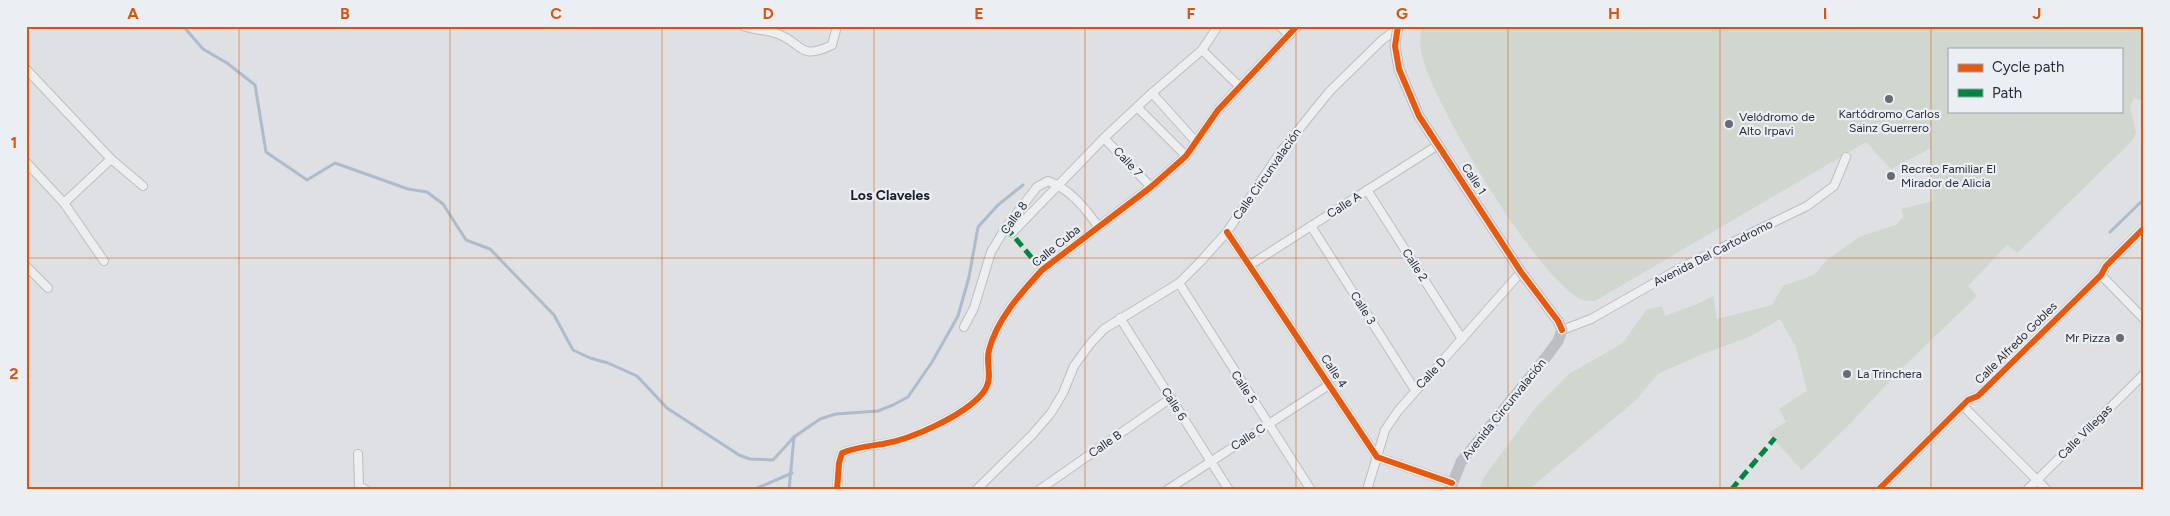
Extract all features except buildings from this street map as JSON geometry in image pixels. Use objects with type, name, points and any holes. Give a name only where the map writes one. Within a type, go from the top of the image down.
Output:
[{"type":"street","points":[[743,26],[779,34],[800,50],[816,53],[832,45],[837,26]]},
{"type":"street","points":[[1012,234],[1104,138],[1152,92],[1202,50],[1218,26]]},
{"type":"street","points":[[1279,26],[1290,35]]},
{"type":"street","name":"Calle Cuba","points":[[837,490],[839,463],[842,453],[854,448],[884,444],[917,432],[962,410],[982,394],[989,382],[988,351],[1006,313],[1042,270],[1152,187],[1186,156],[1218,110],[1297,26]]},
{"type":"street","name":"Calle 1","points":[[1397,28],[1395,46],[1398,69],[1420,116],[1521,272],[1558,321],[1562,330]]},
{"type":"street","name":"Calle Circunvalación","points":[[976,490],[1032,435],[1051,413],[1064,394],[1074,366],[1104,329],[1178,283],[1227,232],[1279,154],[1329,92],[1382,40],[1397,28]]},
{"type":"street","points":[[1202,50],[1240,87]]},
{"type":"street","points":[[26,69],[111,158],[143,186]]},
{"type":"street","points":[[1152,92],[1196,142]]},
{"type":"street","points":[[1137,107],[1186,156]]},
{"type":"street","name":"Calle 7","points":[[1104,138],[1152,187]]},
{"type":"street","name":"Calle A","points":[[1250,265],[1438,145]]},
{"type":"street","name":"Avenida Del Cartodromo","points":[[1562,330],[1591,319],[1684,266],[1807,206],[1834,186],[1846,157]]},
{"type":"street","points":[[64,203],[111,158]]},
{"type":"street","points":[[26,162],[64,203],[104,261]]},
{"type":"street","name":"Calle 8","points":[[964,327],[974,308],[991,252],[1006,227],[1037,187],[1048,180],[1058,184]]},
{"type":"street","points":[[1058,184],[1069,192],[1098,226]]},
{"type":"street","name":"Calle 2","points":[[1367,190],[1462,339]]},
{"type":"street","name":"Calle 3","points":[[1311,226],[1415,390]]},
{"type":"street","name":"Calle Alfredo Gobles","points":[[1878,490],[1968,400],[1978,396],[2101,275],[2106,266],[2144,228]]},
{"type":"street","name":"Calle 4","points":[[1227,232],[1377,457]]},
{"type":"street","points":[[26,266],[48,288]]},
{"type":"street","name":"Calle D","points":[[1367,490],[1385,430],[1415,390],[1521,272]]},
{"type":"street","points":[[2101,275],[2144,319]]},
{"type":"street","name":"Calle 5","points":[[1178,283],[1311,490]]},
{"type":"street","name":"Calle 6","points":[[1120,318],[1229,490]]},
{"type":"street","name":"Avenida Circunvalación","points":[[1451,486],[1461,462],[1547,356],[1558,341],[1562,330]]},
{"type":"street","name":"Calle Villegas","points":[[2027,490],[2144,374]]},
{"type":"street","name":"Calle C","points":[[1168,490],[1329,385]]},
{"type":"street","name":"Calle B","points":[[1038,490],[1171,398]]},
{"type":"street","points":[[1963,406],[2047,490]]},
{"type":"street","points":[[358,454],[362,488]]},
{"type":"street","points":[[1377,457],[1451,486]]},
{"type":"shaded area","points":[[1422,26],[2144,26],[2144,101],[2134,98],[2130,106],[2136,133],[2132,141],[2017,253],[2007,245],[1968,286],[1977,296],[1902,368],[1846,428],[1802,470],[1768,433],[1786,422],[1779,409],[1807,391],[1796,347],[1780,319],[1749,337],[1700,355],[1658,374],[1635,401],[1528,490],[1479,490],[1484,477],[1537,406],[1569,374],[1623,343],[1646,310],[1662,306],[1665,316],[1713,296],[1717,319],[1772,305],[1783,286],[1814,275],[1828,259],[1861,236],[1896,225],[1904,216],[1901,209],[1933,201],[1931,148],[1891,169],[1866,142],[1595,301],[1583,300],[1561,284],[1539,259],[1490,189],[1467,151],[1432,84],[1423,60],[1420,43]]},
{"type":"waterway","points":[[183,26],[203,49],[227,63],[255,85],[266,152],[307,180],[335,163],[408,189],[427,192],[443,204],[466,240],[490,249],[554,315],[573,350],[637,376],[667,408],[739,455],[750,459],[773,460],[794,437]]},
{"type":"waterway","points":[[789,490],[794,437],[820,419],[836,414],[878,411],[908,397],[932,362],[958,316],[969,277],[978,227],[998,205],[1023,185]]},
{"type":"waterway","points":[[2110,232],[2141,202]]},
{"type":"waterway","points":[[753,490],[792,473]]},
{"type":"marked path","points":[[1006,227],[1042,270]]},
{"type":"marked path","points":[[1731,490],[1775,438]]},
{"type":"cycle path","points":[[837,490],[839,463],[842,453],[857,448],[895,441],[922,432],[963,410],[982,394],[988,383],[988,356],[993,339],[1004,317],[1026,288],[1042,270],[1151,187],[1186,156],[1218,110],[1297,26]]},
{"type":"cycle path","points":[[1398,26],[1395,46],[1399,69],[1419,116],[1521,272],[1558,321],[1562,330]]},
{"type":"cycle path","points":[[1878,490],[1968,400],[1978,396],[2101,275],[2106,266],[2144,228]]},
{"type":"cycle path","points":[[1227,232],[1377,457],[1452,483]]},
{"type":"place","name":"Kartódromo Carlos Sainz Guerrero","points":[[1889,99]]},
{"type":"place","name":"Velódromo de Alto Irpavi","points":[[1729,124]]},
{"type":"place","name":"Recreo Familiar El Mirador de Alicia","points":[[1891,176]]},
{"type":"place","name":"Mr Pizza","points":[[2120,338]]},
{"type":"place","name":"La Trinchera","points":[[1847,374]]},
{"type":"district","name":"Los Claveles","points":[[890,195]]}]
